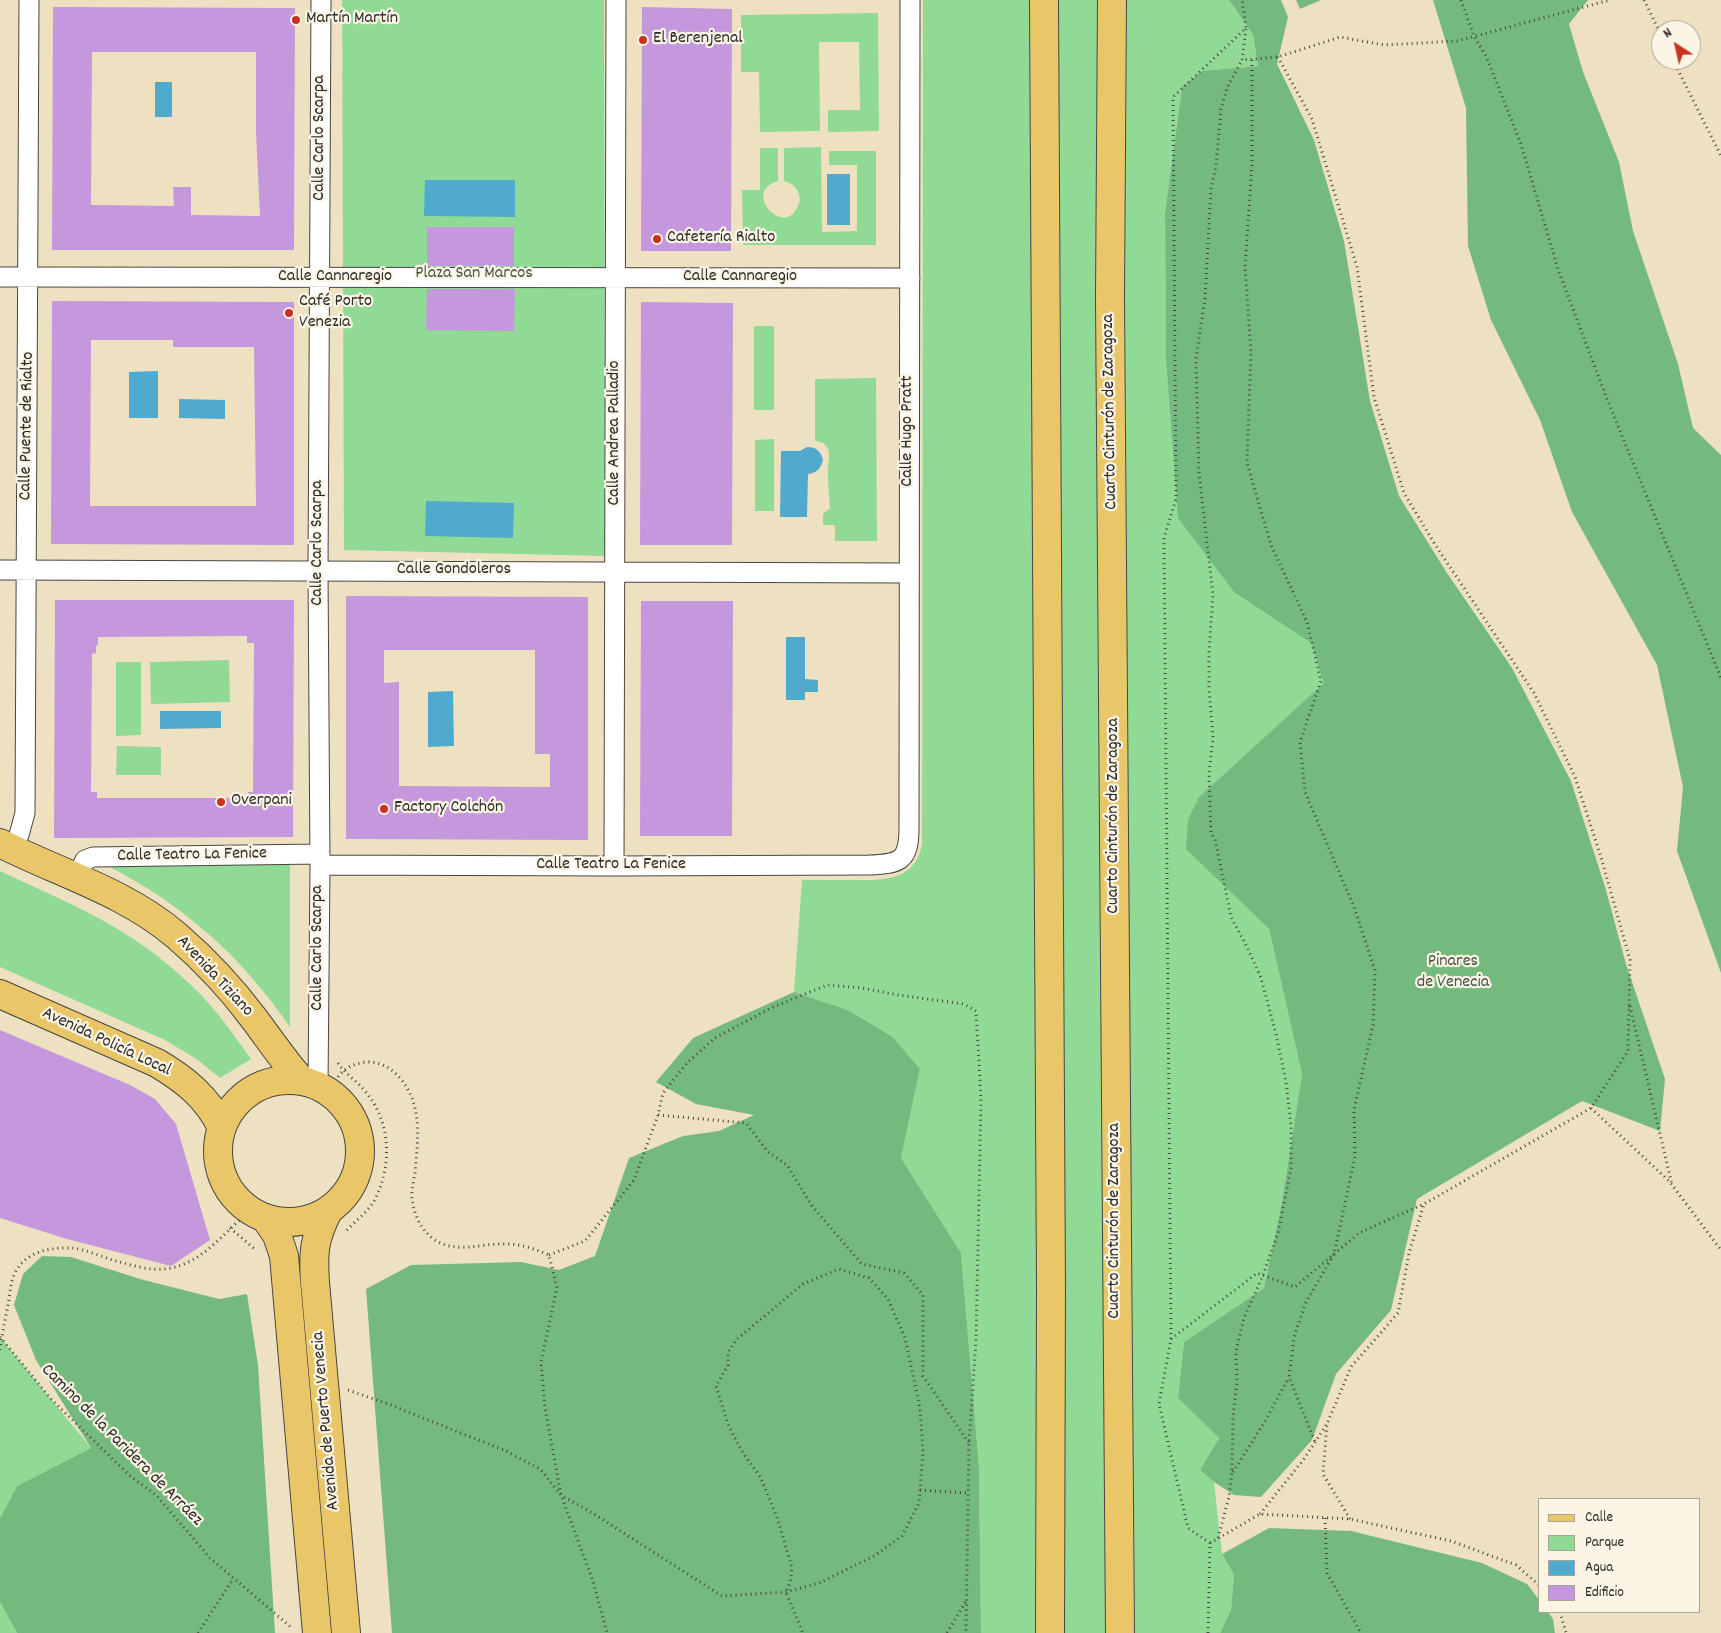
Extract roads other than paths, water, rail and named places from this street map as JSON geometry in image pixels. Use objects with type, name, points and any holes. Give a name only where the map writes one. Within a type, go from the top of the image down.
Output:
[{"type":"main road","points":[[1044,0],[1051,1287],[1050,1633]]},
{"type":"main road","name":"Cuarto Cinturón de Zaragoza","points":[[1112,0],[1110,298],[1120,1633]]},
{"type":"main road","name":"Avenida Tiziano","points":[[6,846],[133,904],[176,935],[232,990],[281,1057],[323,1082]]},
{"type":"main road","name":"Avenida Policía Local","points":[[0,994],[157,1063],[172,1072],[204,1098],[215,1112],[221,1126]]},
{"type":"main road","points":[[286,1080],[323,1082],[342,1102],[352,1117],[359,1133],[361,1150],[359,1168],[353,1184],[343,1199],[328,1212],[311,1220],[290,1223],[249,1220],[224,1182],[218,1164],[218,1144],[221,1126],[233,1108],[247,1093],[266,1084],[286,1080]]},
{"type":"main road","name":"Avenida de Puerto Venecia","points":[[328,1212],[315,1244],[315,1282],[346,1633]]},
{"type":"main road","name":"Avenida de Puerto Venecia","points":[[249,1220],[277,1235],[284,1256],[305,1631]]},
{"type":"street","name":"Calle Puente de Rialto","points":[[6,846],[19,835],[25,813],[30,277],[29,0]]},
{"type":"street","name":"Calle Carlo Scarpa","points":[[321,0],[318,571],[323,1082]]},
{"type":"street","name":"Calle Andrea Palladio","points":[[614,866],[616,0]]},
{"type":"street","name":"Calle Hugo Pratt","points":[[900,859],[906,854],[909,847],[910,0]]},
{"type":"street","name":"Calle Cannaregio","points":[[0,277],[910,278]]},
{"type":"street","name":"Calle Gondoleros","points":[[0,570],[908,573]]},
{"type":"street","name":"Calle Teatro La Fenice","points":[[76,878],[85,860],[93,857],[320,859],[614,866],[875,865],[891,864],[900,859]]},
{"type":"water","points":[[155,82],[172,82],[172,117],[155,117]]},
{"type":"water","points":[[827,174],[850,174],[850,225],[827,225]]},
{"type":"water","points":[[425,180],[515,180],[515,217],[424,216]]},
{"type":"water","points":[[158,371],[158,418],[129,418],[129,372]]},
{"type":"water","points":[[179,399],[225,400],[225,419],[179,418]]},
{"type":"water","points":[[807,447],[818,450],[823,460],[818,470],[808,474],[807,517],[780,517],[781,451],[800,451]]},
{"type":"water","points":[[426,501],[514,503],[513,538],[425,536]]},
{"type":"water","points":[[786,637],[805,637],[805,679],[818,680],[818,692],[805,692],[805,700],[786,700]]},
{"type":"water","points":[[453,691],[454,746],[428,747],[428,692]]},
{"type":"water","points":[[160,711],[221,711],[221,728],[160,729]]},
{"type":"place","name":"Martín Martín","points":[[296,20]]},
{"type":"place","name":"El Berenjenal","points":[[643,40]]},
{"type":"place","name":"Cafetería Rialto","points":[[657,239]]},
{"type":"place","name":"Café Porto Venezia","points":[[289,313]]},
{"type":"place","name":"Overpani","points":[[221,802]]},
{"type":"place","name":"Factory Colchón","points":[[384,809]]},
{"type":"park label","name":"Plaza San Marcos","points":[[474,275]]},
{"type":"park label","name":"Pinares de Venecia","points":[[1453,973]]}]
